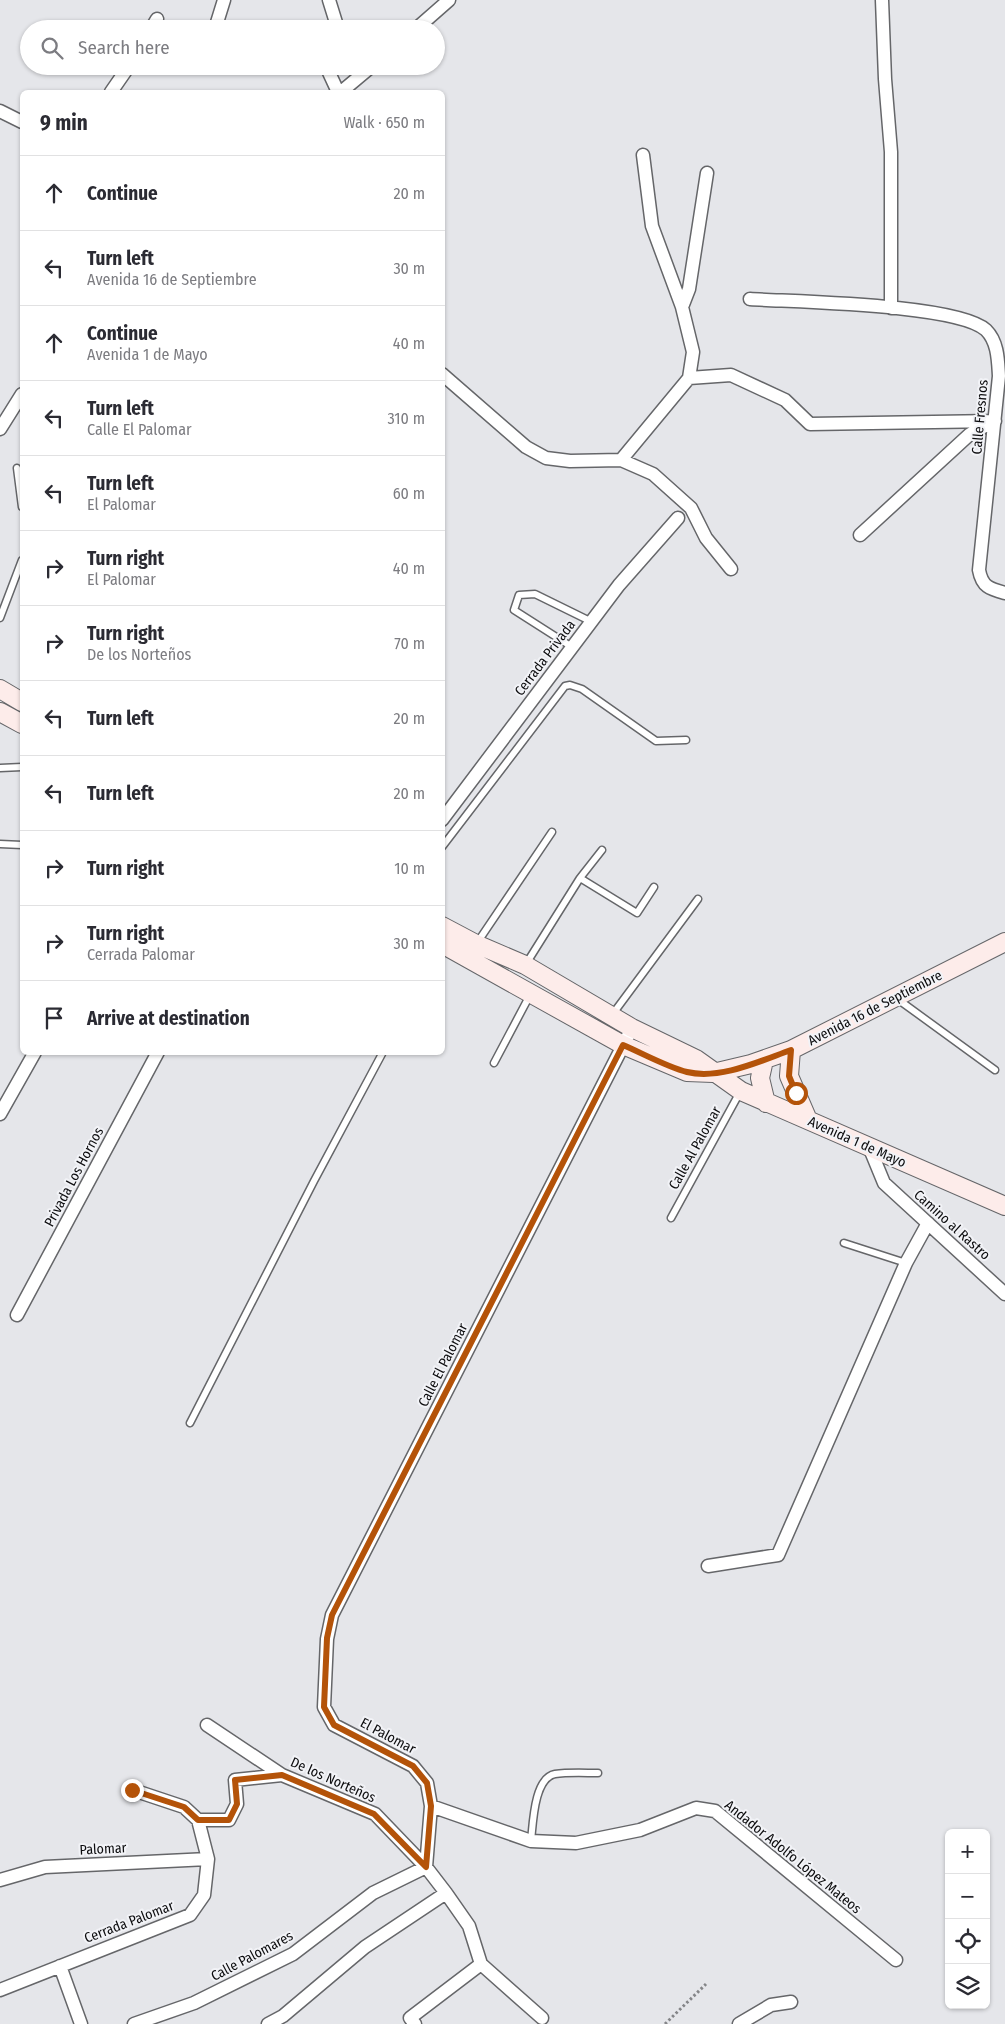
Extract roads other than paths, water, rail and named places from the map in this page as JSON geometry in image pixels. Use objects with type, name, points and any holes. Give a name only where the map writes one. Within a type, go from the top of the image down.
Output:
[{"type":"main road","points":[[0,689],[20,701]]},
{"type":"main road","points":[[0,712],[20,723]]},
{"type":"main road","name":"Avenida 1 de Mayo","points":[[445,928],[476,944],[525,965],[632,1028],[696,1059],[713,1073],[741,1091],[870,1149],[1005,1206]]},
{"type":"main road","name":"Avenida 16 de Septiembre","points":[[713,1073],[764,1060],[791,1050],[1005,942]]},
{"type":"main road","points":[[445,946],[530,995],[623,1045],[687,1072],[713,1073]]},
{"type":"main road","points":[[791,1050],[789,1076],[808,1120]]},
{"type":"main road","points":[[764,1060],[760,1078],[766,1103]]},
{"type":"street","points":[[218,20],[224,0]]},
{"type":"street","points":[[328,0],[335,20]]},
{"type":"street","points":[[426,20],[449,0]]},
{"type":"street","points":[[882,0],[885,79],[891,152],[891,308]]},
{"type":"street","points":[[112,90],[123,75]]},
{"type":"street","points":[[331,75],[339,90]]},
{"type":"street","points":[[342,90],[359,75]]},
{"type":"street","points":[[0,111],[20,121]]},
{"type":"street","points":[[621,460],[689,378],[693,352],[682,307],[652,226],[643,154]]},
{"type":"street","points":[[682,307],[690,289],[707,174]]},
{"type":"street","name":"Calle Fresnos","points":[[750,299],[891,308],[958,317],[975,322],[988,331],[997,349],[1000,376],[980,570],[981,580],[986,586],[1005,593]]},
{"type":"street","points":[[689,378],[731,375],[785,400],[810,424],[995,421]]},
{"type":"street","points":[[445,377],[526,447],[546,458],[621,460],[652,474],[691,508],[706,538],[731,569]]},
{"type":"street","points":[[0,429],[20,397]]},
{"type":"street","points":[[860,535],[970,434],[995,421]]},
{"type":"street","name":"Cerrada Privada","points":[[445,816],[619,585],[678,518]]},
{"type":"street","name":"Calle El Palomar","points":[[334,1725],[324,1707],[324,1679],[327,1638],[336,1606],[632,1028]]},
{"type":"street","points":[[0,1114],[33,1055]]},
{"type":"street","name":"Privada Los Hornos","points":[[17,1315],[156,1055]]},
{"type":"street","name":"Camino al Rastro","points":[[870,1149],[884,1183],[1005,1294]]},
{"type":"street","points":[[708,1566],[778,1555],[906,1263],[928,1223]]},
{"type":"street","name":"De los Norteños","points":[[207,1725],[282,1775],[374,1814],[426,1867],[446,1893],[469,1926],[481,1964]]},
{"type":"street","name":"El Palomar","points":[[334,1725],[413,1766],[427,1783],[431,1806],[426,1867]]},
{"type":"street","points":[[132,1790],[184,1807],[198,1820],[229,1820],[237,1804],[235,1780],[282,1775]]},
{"type":"street","name":"Andador Adolfo López Mateos","points":[[431,1806],[531,1841],[576,1843],[640,1830],[696,1808],[715,1811],[896,1960]]},
{"type":"street","name":"Cerrada Palomar","points":[[0,1990],[190,1914],[204,1895],[208,1859],[198,1820]]},
{"type":"street","name":"Palomar","points":[[0,1880],[45,1867],[208,1859]]},
{"type":"street","name":"Calle Palomares","points":[[134,2024],[194,2003],[293,1954],[373,1893],[426,1867]]},
{"type":"street","points":[[268,2024],[283,2016],[365,1947],[446,1893]]},
{"type":"street","points":[[412,2021],[481,1964],[542,2018]]},
{"type":"street","points":[[60,1966],[80,2024]]},
{"type":"street","points":[[740,2024],[771,2005],[791,2002]]},
{"type":"lane","points":[[17,468],[20,491]]},
{"type":"lane","points":[[0,618],[20,565]]},
{"type":"lane","points":[[572,647],[514,610],[519,595],[535,594],[592,622]]},
{"type":"lane","points":[[445,843],[565,686],[570,685],[582,688],[656,741],[686,740]]},
{"type":"lane","points":[[0,768],[20,767]]},
{"type":"lane","points":[[476,944],[552,832]]},
{"type":"lane","points":[[0,844],[20,845]]},
{"type":"lane","points":[[525,965],[580,878],[602,850]]},
{"type":"lane","points":[[580,878],[637,913],[654,887]]},
{"type":"lane","points":[[611,1016],[698,899]]},
{"type":"lane","points":[[494,1063],[530,995]]},
{"type":"lane","points":[[894,998],[995,1070]]},
{"type":"lane","points":[[190,1423],[314,1181],[381,1055]]},
{"type":"lane","name":"Calle Al Palomar","points":[[671,1218],[741,1091]]},
{"type":"lane","points":[[844,1243],[906,1263]]},
{"type":"lane","points":[[531,1841],[539,1790],[543,1781],[553,1774],[598,1773]]}]
